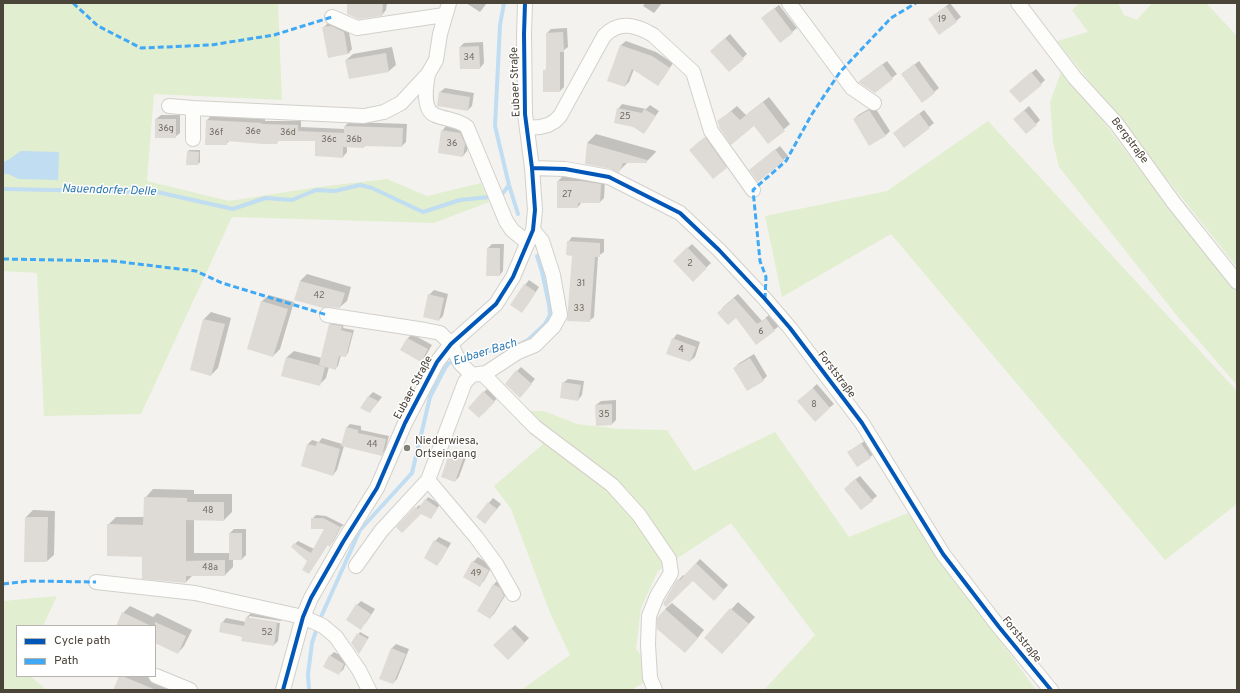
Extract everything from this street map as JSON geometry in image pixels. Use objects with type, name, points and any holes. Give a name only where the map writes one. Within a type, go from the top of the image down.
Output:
[{"type":"street","name":"Eubaer Straße","points":[[283,690],[313,622],[311,598],[343,542],[377,488],[405,423],[437,362],[456,353],[496,304],[513,276],[533,230],[535,210],[525,107],[525,3]]},
{"type":"street","points":[[789,3],[852,88],[874,103]]},
{"type":"street","name":"Bergstraße","points":[[1020,6],[1075,78],[1116,123],[1174,203],[1237,282]]},
{"type":"street","points":[[168,106],[364,116],[384,112],[401,102],[428,74],[436,60],[446,9],[357,28],[332,17]]},
{"type":"street","points":[[527,128],[540,127],[555,121],[565,108],[604,36],[614,28],[634,26],[653,35],[693,72],[711,131],[753,190]]},
{"type":"street","points":[[428,74],[425,88],[430,111],[434,115],[463,123],[467,127],[506,221],[512,230],[528,243]]},
{"type":"street","points":[[193,108],[193,139]]},
{"type":"street","name":"Forststraße","points":[[532,168],[565,169],[609,177],[680,213],[719,250],[780,317],[862,423],[943,554],[999,627],[1051,690]]},
{"type":"street","points":[[356,566],[381,531],[428,480],[465,382],[478,374],[494,369],[518,352],[535,345],[554,326],[560,315],[554,274],[542,241],[533,230]]},
{"type":"street","points":[[328,315],[425,330],[440,334],[456,353],[535,427],[612,485],[638,515],[669,559],[671,573],[657,596],[649,616],[648,644],[650,678],[655,690]]},
{"type":"street","points":[[428,480],[476,537],[496,564],[513,594]]},
{"type":"street","points":[[96,582],[196,593],[313,622],[336,637],[359,670],[369,690]]},
{"type":"street","points":[[156,676],[190,690]]},
{"type":"green space","points":[[3,3],[278,3],[282,100],[154,94],[147,181],[229,201],[318,187],[387,179],[427,196],[481,183],[489,202],[434,223],[232,217],[141,414],[44,416],[37,273],[3,271]]},
{"type":"green space","points":[[1118,3],[1124,15],[1137,20],[1152,3],[1206,3],[1237,36],[1237,267],[1057,41],[1088,32],[1072,10],[1078,4]]},
{"type":"green space","points":[[1061,72],[1094,109],[1149,182],[1237,291],[1237,385],[1178,317],[1059,167],[1053,142],[1050,102]]},
{"type":"green space","points":[[988,121],[1237,391],[1237,504],[1165,560],[891,234],[782,297],[765,216],[887,191]]},
{"type":"green space","points":[[530,411],[544,411],[577,424],[620,429],[667,430],[694,471],[775,432],[849,537],[908,513],[1036,690],[764,690],[815,635],[731,523],[658,571],[641,608],[636,649],[658,675],[631,690],[521,690],[570,655],[550,613],[511,509],[494,486],[543,444],[518,422]]},
{"type":"green space","points":[[57,596],[43,625],[16,625],[16,677],[31,677],[47,690],[3,690],[3,601]]},
{"type":"water","points":[[21,151],[59,152],[58,180],[19,179],[8,174],[3,174],[3,162]]},
{"type":"building","points":[[347,3],[383,3],[382,16],[358,19],[347,14]]},
{"type":"building","points":[[946,6],[957,22],[939,35],[928,19]]},
{"type":"building","points":[[774,8],[793,33],[780,43],[761,18]]},
{"type":"building","points":[[331,26],[344,32],[348,54],[328,58],[322,27]]},
{"type":"building","points":[[563,32],[564,52],[560,52],[560,92],[543,92],[543,70],[546,70],[546,33]]},
{"type":"building","points":[[725,38],[744,59],[729,72],[710,51]]},
{"type":"building","points":[[620,45],[652,56],[670,68],[658,86],[632,69],[625,87],[607,81]]},
{"type":"building","points":[[479,46],[480,69],[460,69],[459,47]]},
{"type":"building","points":[[386,53],[389,72],[349,79],[345,60]]},
{"type":"building","points":[[882,64],[893,79],[875,93],[858,82]]},
{"type":"building","points":[[914,64],[935,93],[922,103],[901,74]]},
{"type":"building","points":[[1031,72],[1042,85],[1020,103],[1009,91]]},
{"type":"building","points":[[439,92],[470,97],[468,111],[437,106]]},
{"type":"building","points":[[763,102],[785,131],[768,144],[754,126],[731,145],[719,127],[717,121],[731,111],[740,120]]},
{"type":"building","points":[[617,108],[642,113],[644,109],[656,116],[644,134],[633,127],[614,123]]},
{"type":"building","points":[[869,110],[886,136],[869,146],[853,119]]},
{"type":"building","points":[[1024,110],[1037,125],[1026,134],[1013,119]]},
{"type":"building","points":[[919,113],[930,128],[904,148],[893,133]]},
{"type":"building","points":[[155,119],[176,119],[176,138],[155,138]]},
{"type":"building","points":[[206,120],[298,125],[298,131],[344,133],[344,126],[403,128],[402,147],[343,147],[343,158],[315,156],[315,141],[278,141],[277,144],[263,144],[227,141],[227,145],[205,145]]},
{"type":"building","points":[[441,130],[460,133],[465,144],[463,157],[438,153]]},
{"type":"building","points":[[705,137],[727,168],[713,179],[689,150]]},
{"type":"building","points":[[587,143],[647,160],[647,163],[623,163],[619,173],[611,169],[585,164]]},
{"type":"building","points":[[775,149],[784,161],[758,182],[749,170]]},
{"type":"building","points":[[187,151],[199,152],[198,165],[186,165]]},
{"type":"building","points":[[557,181],[581,181],[601,184],[600,203],[578,203],[578,208],[557,208]]},
{"type":"building","points":[[567,241],[600,243],[600,257],[595,257],[590,322],[567,321],[572,256],[566,255]]},
{"type":"building","points":[[687,247],[707,268],[693,282],[673,261]]},
{"type":"building","points":[[487,248],[500,248],[500,276],[486,276]]},
{"type":"building","points":[[300,281],[345,293],[340,308],[323,308],[294,300]]},
{"type":"building","points":[[524,284],[536,292],[522,313],[510,305]]},
{"type":"building","points":[[428,294],[444,298],[439,321],[423,317]]},
{"type":"building","points":[[734,298],[757,324],[766,318],[775,331],[756,345],[736,318],[728,325],[717,313]]},
{"type":"building","points":[[261,301],[288,309],[273,357],[247,349]]},
{"type":"building","points":[[203,319],[225,324],[211,376],[190,370]]},
{"type":"building","points":[[329,324],[342,326],[341,330],[352,333],[346,357],[339,356],[336,370],[319,365]]},
{"type":"building","points":[[407,338],[428,349],[421,362],[400,350]]},
{"type":"building","points":[[672,338],[696,347],[690,362],[666,354]]},
{"type":"building","points":[[286,357],[325,367],[320,386],[281,376]]},
{"type":"building","points":[[750,358],[764,381],[747,391],[733,368]]},
{"type":"building","points":[[516,370],[532,384],[520,398],[505,384]]},
{"type":"building","points":[[562,382],[581,385],[578,401],[560,398]]},
{"type":"building","points":[[813,388],[830,408],[815,422],[797,401]]},
{"type":"building","points":[[483,391],[495,402],[479,418],[468,408]]},
{"type":"building","points":[[368,396],[378,401],[370,413],[360,408]]},
{"type":"building","points":[[612,404],[612,425],[596,426],[595,405]]},
{"type":"building","points":[[346,427],[358,430],[358,433],[386,439],[382,456],[341,446]]},
{"type":"building","points":[[317,442],[340,449],[333,476],[301,466],[307,444],[316,446]]},
{"type":"building","points":[[861,443],[871,458],[857,467],[847,452]]},
{"type":"building","points":[[449,454],[463,459],[455,482],[441,477]]},
{"type":"building","points":[[855,479],[873,501],[861,510],[844,489]]},
{"type":"building","points":[[144,497],[187,498],[187,502],[224,502],[224,521],[186,520],[186,561],[225,560],[225,576],[186,576],[186,583],[142,579],[142,557],[107,556],[107,524],[143,525]]},
{"type":"building","points":[[425,499],[438,508],[431,519],[421,514],[402,533],[396,527],[415,507],[418,509]]},
{"type":"building","points":[[488,502],[497,509],[485,524],[476,517]]},
{"type":"building","points":[[25,517],[48,517],[47,562],[24,562]]},
{"type":"building","points":[[311,518],[323,518],[342,528],[339,529],[330,547],[327,545],[309,574],[302,570],[307,561],[291,547],[294,543],[311,553],[324,529],[311,529]]},
{"type":"building","points":[[229,533],[242,533],[242,560],[229,560]]},
{"type":"building","points":[[434,540],[448,548],[437,566],[424,558]]},
{"type":"building","points":[[472,561],[489,570],[480,587],[463,577]]},
{"type":"building","points":[[696,563],[724,590],[714,601],[693,581],[666,607],[663,604],[676,581],[678,579],[680,580]]},
{"type":"building","points":[[493,584],[500,588],[504,596],[490,619],[477,611]]},
{"type":"building","points":[[356,604],[371,614],[361,630],[346,620]]},
{"type":"building","points":[[730,608],[749,624],[722,654],[704,638]]},
{"type":"building","points":[[665,609],[698,638],[685,653],[657,629],[657,618]]},
{"type":"building","points":[[122,612],[149,625],[116,625]]},
{"type":"building","points":[[246,617],[277,622],[274,646],[241,641],[242,637],[219,632],[221,622],[244,626]]},
{"type":"building","points":[[155,622],[186,636],[178,654],[156,643]]},
{"type":"building","points":[[511,628],[525,643],[508,660],[493,645]]},
{"type":"building","points":[[357,633],[368,639],[359,654],[351,643]]},
{"type":"building","points":[[391,648],[406,654],[393,684],[379,679]]},
{"type":"building","points":[[329,655],[344,664],[339,675],[323,667]]},
{"type":"building","points":[[119,677],[124,677],[156,690],[113,690]]},
{"type":"waterway","name":"Eubaer Bach","points":[[504,3],[500,25],[495,126],[509,185],[518,214]]},
{"type":"waterway","name":"Nauendorfer Delle","points":[[3,189],[157,192],[233,209],[265,198],[292,200],[316,190],[335,191],[360,185],[372,188],[423,212],[460,200],[489,197]]},
{"type":"waterway","points":[[503,193],[509,185]]},
{"type":"waterway","name":"Eubaer Bach","points":[[309,690],[308,674],[312,643],[320,619],[360,530],[412,473],[430,397],[445,368],[449,363],[467,356],[520,344],[528,340],[545,324],[550,315],[542,272],[537,256]]},
{"type":"marked path","points":[[73,3],[98,26],[141,48],[211,45],[274,35],[332,17]]},
{"type":"marked path","points":[[765,299],[766,277],[760,261],[753,190],[786,161],[812,114],[840,72],[891,18],[916,3]]},
{"type":"marked path","points":[[3,259],[113,261],[196,271],[222,283],[327,315]]},
{"type":"marked path","points":[[3,584],[30,581],[96,582]]},
{"type":"cycle path","points":[[283,690],[303,617],[311,598],[343,542],[377,488],[405,423],[437,362],[451,344],[496,304],[513,277],[533,230],[535,210],[532,168],[525,114],[525,3]]},
{"type":"cycle path","points":[[532,168],[565,169],[609,177],[680,213],[719,250],[790,328],[862,423],[943,554],[999,627],[1051,690]]},
{"type":"place","name":"Niederwiesa, Ortseingang","points":[[407,448]]}]
